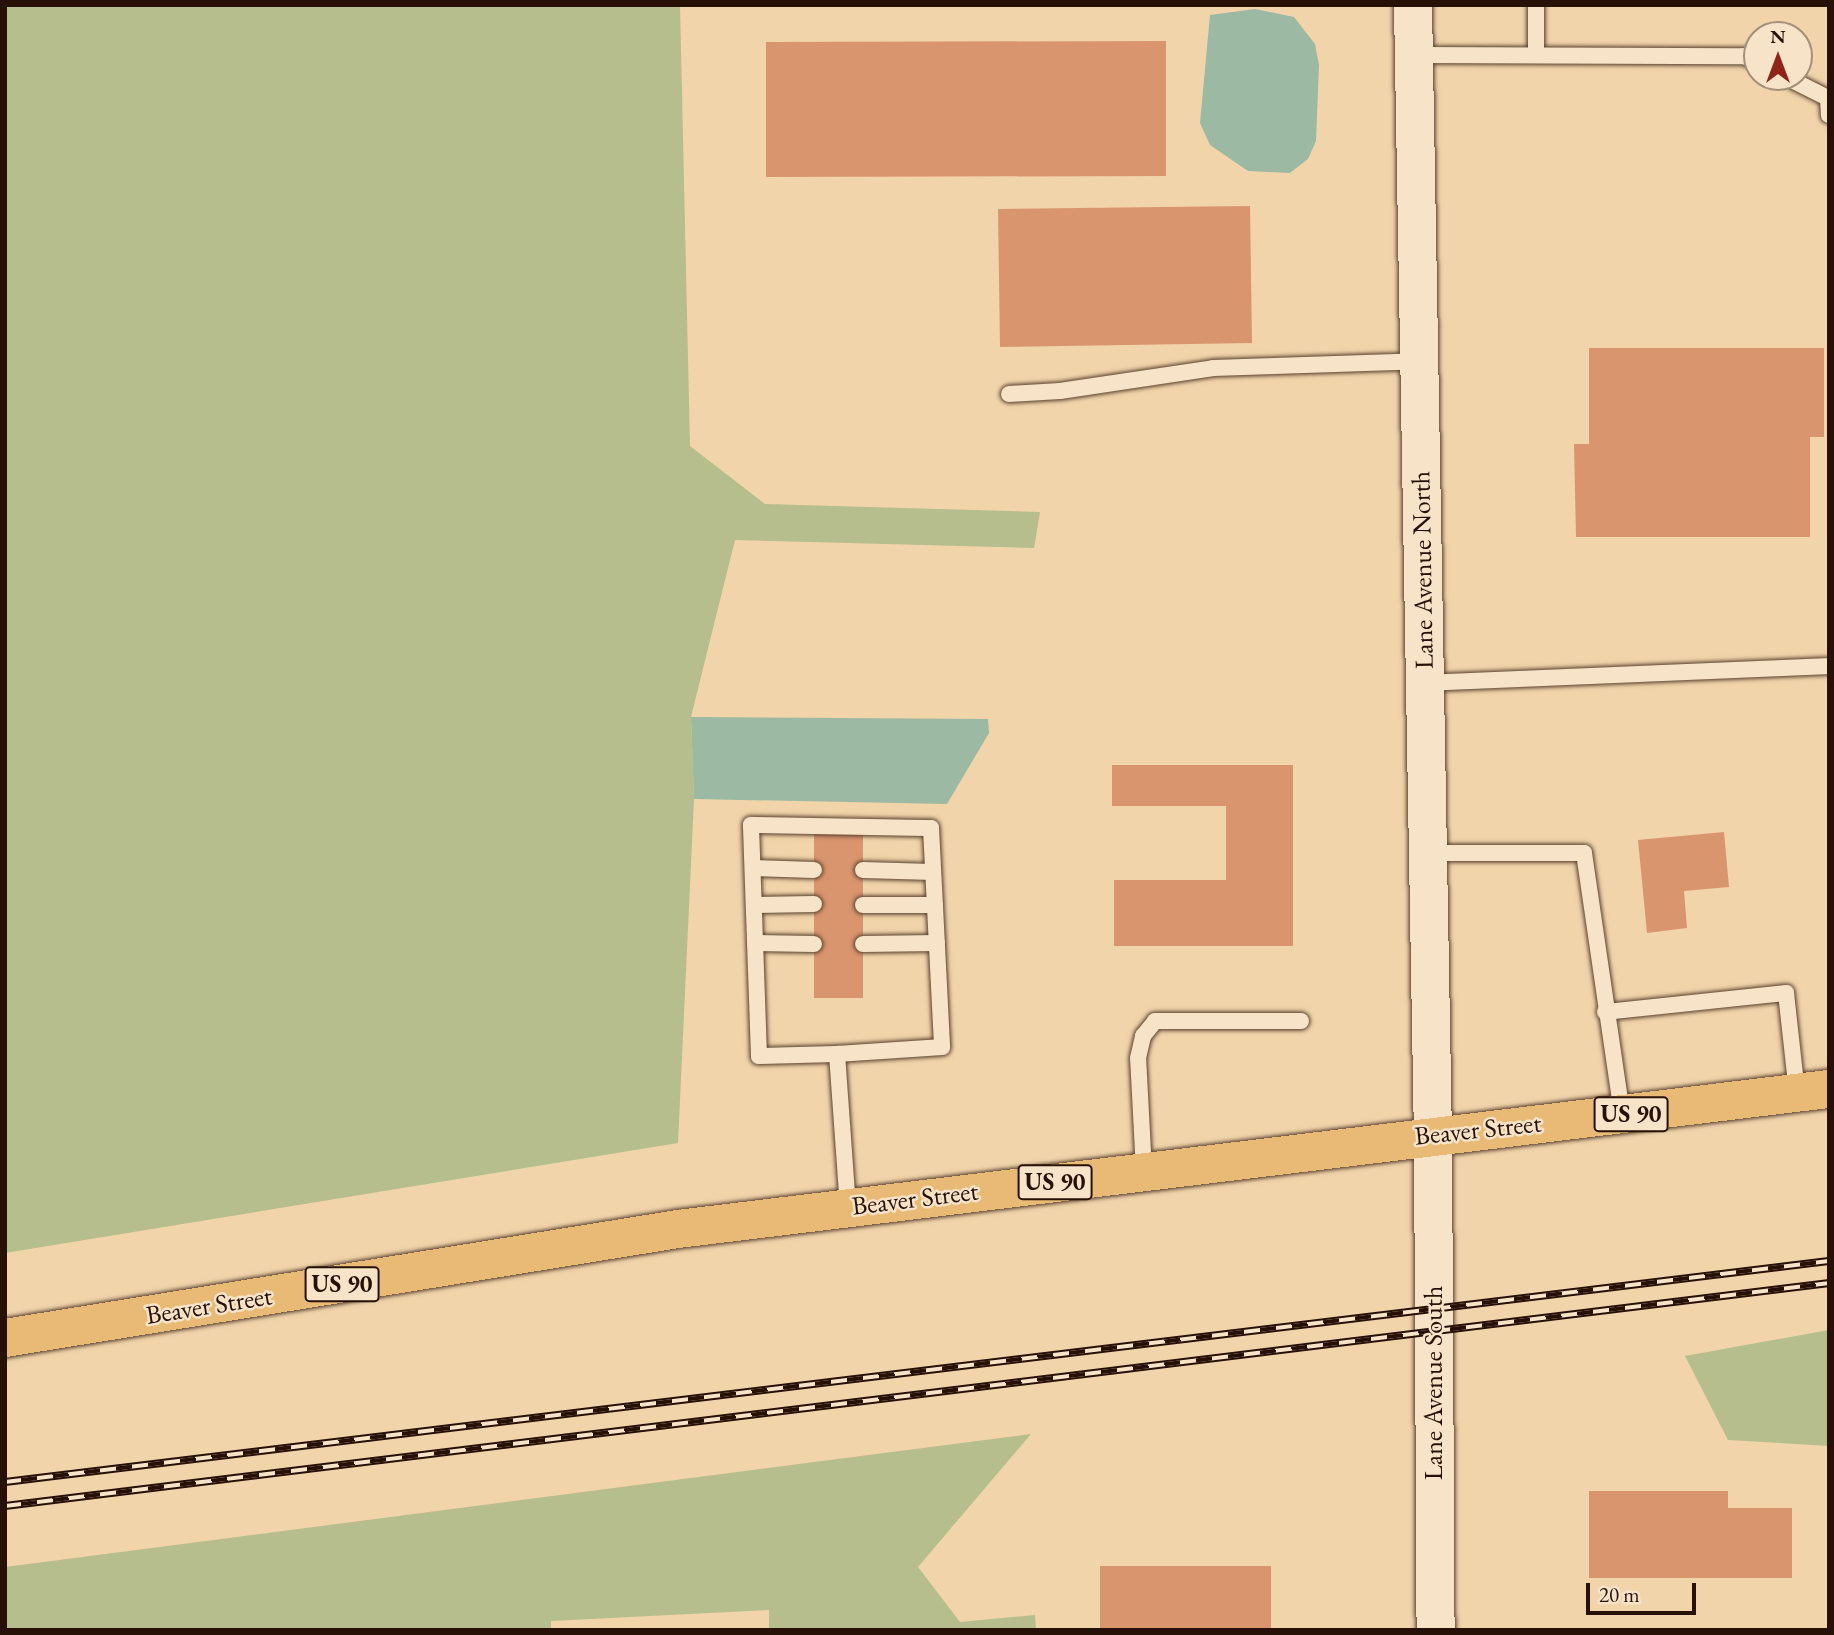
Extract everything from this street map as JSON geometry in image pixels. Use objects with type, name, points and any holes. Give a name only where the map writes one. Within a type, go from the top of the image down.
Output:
[{"type":"main road","name":"Lane Avenue North","points":[[1413,5],[1433,1135]]},
{"type":"main road","name":"Beaver Street","points":[[5,1338],[678,1229],[1433,1135],[1813,1091]]},
{"type":"main road","name":"Lane Avenue South","points":[[1433,1135],[1436,1630]]},
{"type":"lane","points":[[1536,5],[1536,55]]},
{"type":"lane","points":[[1414,55],[1743,56]]},
{"type":"lane","points":[[1813,90],[1828,98],[1829,115]]},
{"type":"lane","points":[[1009,394],[1060,391],[1213,369],[1419,361]]},
{"type":"lane","points":[[1425,683],[1829,666]]},
{"type":"lane","points":[[847,824],[931,828],[933,872],[942,1047],[759,1056],[751,825],[847,824]]},
{"type":"lane","points":[[1427,853],[1584,853],[1622,1115]]},
{"type":"lane","points":[[753,869],[814,870]]},
{"type":"lane","points":[[863,870],[933,872]]},
{"type":"lane","points":[[754,905],[814,904]]},
{"type":"lane","points":[[863,905],[935,905]]},
{"type":"lane","points":[[755,943],[814,944]]},
{"type":"lane","points":[[863,944],[937,943]]},
{"type":"lane","points":[[1605,1012],[1786,993],[1813,1091]]},
{"type":"lane","points":[[1144,1171],[1139,1058],[1143,1035],[1155,1021],[1301,1021]]},
{"type":"lane","points":[[837,1054],[848,1208]]},
{"type":"shaded area","points":[[5,5],[680,5],[690,446],[765,504],[1040,512],[1034,548],[735,540],[691,717],[694,799],[678,1143],[5,1253]]},
{"type":"shaded area","points":[[1255,9],[1294,17],[1315,44],[1319,65],[1316,141],[1308,159],[1290,173],[1248,171],[1210,145],[1200,123],[1210,15]]},
{"type":"shaded area","points":[[691,717],[988,719],[989,733],[947,804],[694,799]]},
{"type":"shaded area","points":[[1829,1330],[1829,1446],[1728,1440],[1685,1356]]},
{"type":"shaded area","points":[[1031,1434],[918,1567],[960,1622],[1035,1615],[1036,1630],[769,1630],[769,1610],[551,1621],[551,1630],[5,1630],[5,1567]]},
{"type":"building","points":[[1166,41],[1166,176],[766,177],[766,42]]},
{"type":"building","points":[[1250,206],[1252,343],[1000,347],[998,209]]},
{"type":"building","points":[[1589,348],[1824,348],[1824,437],[1810,437],[1810,537],[1576,537],[1574,444],[1589,444]]},
{"type":"building","points":[[1112,765],[1293,765],[1293,946],[1114,946],[1114,880],[1226,880],[1226,806],[1112,806]]},
{"type":"building","points":[[1724,832],[1729,887],[1684,891],[1687,928],[1647,933],[1638,840]]},
{"type":"building","points":[[814,834],[863,834],[863,998],[814,998]]},
{"type":"building","points":[[1589,1491],[1728,1491],[1728,1508],[1792,1508],[1792,1578],[1589,1578]]},
{"type":"building","points":[[1100,1566],[1271,1566],[1271,1630],[1100,1630]]},
{"type":"railway","points":[[5,1482],[1829,1261]]},
{"type":"railway","points":[[5,1506],[1829,1283]]}]
